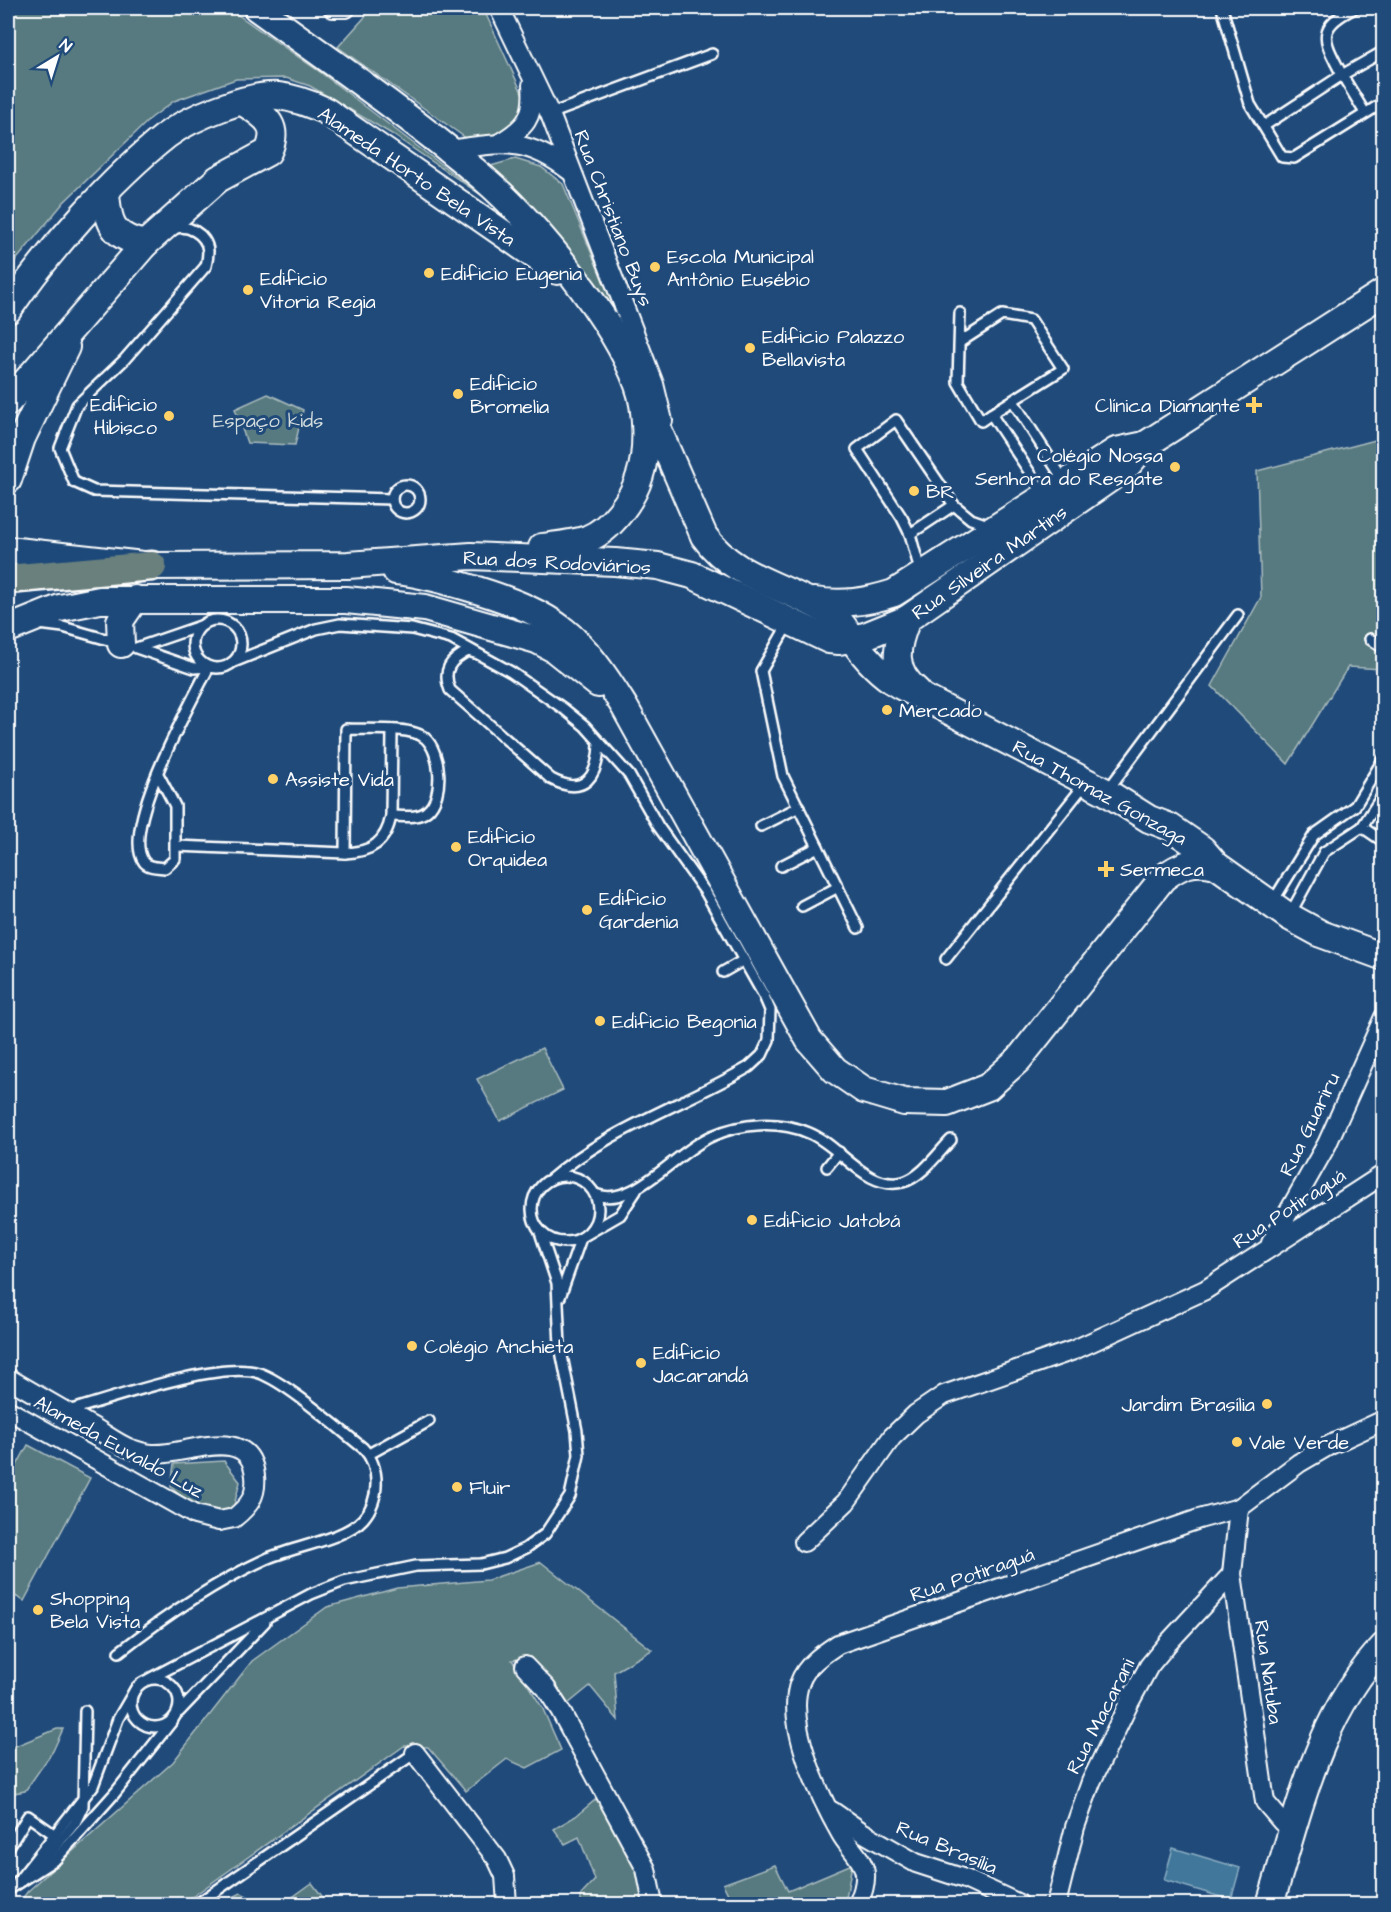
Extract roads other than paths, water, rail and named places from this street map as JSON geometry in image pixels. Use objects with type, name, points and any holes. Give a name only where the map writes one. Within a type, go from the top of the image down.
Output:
[{"type":"main road","points":[[256,8],[448,150],[510,204],[600,314],[639,386],[695,518],[714,551],[748,574],[807,599],[835,617],[852,639]]},
{"type":"main road","name":"Alameda Horto Bela Vista","points":[[8,310],[32,275],[106,192],[168,135],[194,119],[243,102],[276,96],[303,101],[326,111],[580,287]]},
{"type":"main road","points":[[8,402],[145,244],[218,178],[268,152],[274,133],[269,121],[243,102]]},
{"type":"main road","points":[[106,192],[107,215],[112,225],[132,241],[145,244]]},
{"type":"main road","name":"Rua Silveira Martins","points":[[852,639],[889,628],[907,619],[1125,468],[1145,445],[1383,292]]},
{"type":"main road","points":[[8,480],[22,438],[79,320]]},
{"type":"main road","points":[[471,556],[572,543],[589,538],[604,529],[624,507],[637,484],[644,463],[646,439],[639,386]]},
{"type":"main road","name":"Rua Silveira Martins","points":[[807,599],[837,604],[855,603],[894,593],[1116,452],[1145,445]]},
{"type":"main road","name":"Rua dos Rodoviários","points":[[8,550],[152,566],[348,565],[471,556],[658,566],[702,579],[829,640],[852,639]]},
{"type":"main road","points":[[222,601],[279,565]]},
{"type":"main road","points":[[348,565],[417,573],[523,604],[561,627],[578,642],[598,664],[624,706],[809,1040],[835,1070],[864,1090],[904,1102],[947,1103],[988,1087],[1019,1059],[1163,878],[1175,869],[1193,862],[1204,861],[1216,865]]},
{"type":"main road","points":[[8,579],[152,566]]},
{"type":"main road","points":[[13,627],[60,608],[84,603],[135,599],[385,602],[464,617],[537,640],[554,649],[624,706]]},
{"type":"main road","points":[[129,646],[120,621],[135,599]]},
{"type":"main road","points":[[907,619],[898,642],[897,663],[910,686],[928,700]]},
{"type":"main road","name":"Rua Thomaz Gonzaga","points":[[852,639],[872,665],[885,677],[1096,787],[1149,819],[1170,827],[1202,849],[1216,865],[1280,910],[1321,934],[1383,957]]},
{"type":"main road","points":[[1149,819],[1162,835],[1167,847],[1163,878]]},
{"type":"main road","points":[[1270,1905],[1320,1748],[1337,1710],[1355,1681],[1383,1646]]},
{"type":"street","points":[[333,8],[346,8]]},
{"type":"street","name":"Rua Christiano Buys","points":[[499,8],[550,114],[570,171],[654,384],[668,452]]},
{"type":"street","points":[[498,144],[516,133],[532,111],[531,74]]},
{"type":"street","points":[[448,150],[498,144],[524,145],[543,152],[570,171]]},
{"type":"street","name":"Rua Guariru","points":[[1268,1247],[1327,1144],[1383,1017]]},
{"type":"street","name":"Rua Potiraguá","points":[[804,1542],[846,1502],[892,1437],[916,1414],[944,1395],[1074,1350],[1205,1290],[1383,1174]]},
{"type":"street","name":"Alameda Euvaldo Luz","points":[[8,1378],[129,1448],[153,1454],[213,1444],[230,1446],[250,1459],[256,1485],[253,1499],[234,1518],[219,1521],[201,1518],[8,1410]]},
{"type":"street","name":"Rua Potiraguá","points":[[858,1905],[865,1873],[861,1862],[843,1837],[828,1809],[809,1765],[796,1715],[796,1699],[800,1682],[821,1655],[838,1644],[1188,1523],[1239,1508],[1299,1463],[1330,1445],[1383,1420]]},
{"type":"street","name":"Rua Natuba","points":[[1239,1508],[1232,1574],[1265,1802],[1282,1822],[1294,1828]]},
{"type":"street","name":"Rua Macarani","points":[[1056,1905],[1075,1827],[1091,1782],[1129,1704],[1155,1658],[1232,1574]]},
{"type":"street","points":[[525,1666],[546,1688],[560,1710],[636,1850],[652,1885],[653,1905]]},
{"type":"street","points":[[414,1753],[497,1859],[504,1876],[507,1905]]},
{"type":"street","name":"Rua Brasília","points":[[828,1809],[862,1832],[916,1863],[965,1879],[1019,1905]]},
{"type":"lane","points":[[1222,8],[1250,104],[1278,152],[1289,160],[1383,102]]},
{"type":"lane","points":[[1355,8],[1338,16],[1325,31],[1325,42],[1365,113]]},
{"type":"lane","points":[[1264,126],[1383,51]]},
{"type":"lane","points":[[550,114],[712,54]]},
{"type":"lane","points":[[145,244],[178,226],[190,228],[203,237],[208,250],[206,266],[124,360],[77,405],[60,448],[74,482],[94,491],[392,499]]},
{"type":"lane","points":[[960,313],[958,382],[981,421],[1063,369],[1030,320],[1002,315],[960,342]]},
{"type":"lane","points":[[1013,401],[1056,491]]},
{"type":"lane","points":[[992,414],[1056,491]]},
{"type":"lane","points":[[921,577],[910,534],[857,449],[896,420],[954,505],[971,519],[999,528]]},
{"type":"lane","points":[[910,534],[954,505]]},
{"type":"lane","points":[[946,959],[1096,787],[1238,615]]},
{"type":"lane","points":[[129,646],[218,621],[233,627],[238,634],[240,650],[231,663]]},
{"type":"lane","points":[[789,622],[761,671],[783,776],[858,928]]},
{"type":"lane","points":[[11,1888],[84,1798],[99,1773],[118,1719],[136,1688],[149,1679],[273,1614],[344,1581],[382,1571],[416,1566],[481,1564],[506,1558],[526,1548],[545,1533],[570,1496],[579,1455],[577,1431],[560,1346],[556,1283],[532,1207],[542,1186],[576,1160],[672,1105],[750,1068],[762,1055],[769,1040],[770,1010],[706,893],[658,826],[629,775],[585,726],[538,689],[451,639],[412,629],[340,624],[316,629],[225,667],[194,668],[63,627],[13,627]]},
{"type":"lane","points":[[202,625],[197,630],[193,644],[197,658],[209,667]]},
{"type":"lane","points":[[1370,639],[1383,648]]},
{"type":"lane","points":[[489,659],[468,651],[456,657],[448,666],[445,678],[450,690],[551,779],[564,786],[578,787],[589,780],[599,759],[599,744]]},
{"type":"lane","points":[[158,774],[175,806],[177,846],[175,859],[165,868],[149,866],[140,854],[142,814],[158,774],[209,667]]},
{"type":"lane","points":[[345,853],[346,729],[414,732],[424,737],[438,761],[436,794],[426,812],[416,816],[391,816]]},
{"type":"lane","points":[[177,846],[345,853],[361,852],[374,847],[389,829],[392,730]]},
{"type":"lane","points":[[1280,910],[1314,835],[1355,806],[1383,758]]},
{"type":"lane","points":[[1280,910],[1324,852],[1362,827],[1383,793]]},
{"type":"lane","points":[[761,826],[799,807]]},
{"type":"lane","points":[[1362,827],[1383,842]]},
{"type":"lane","points":[[782,866],[818,847]]},
{"type":"lane","points":[[802,906],[838,887]]},
{"type":"lane","points":[[723,972],[744,960]]},
{"type":"lane","points":[[595,1194],[604,1198],[615,1198],[637,1189],[699,1141],[726,1130],[747,1125],[788,1127],[809,1133],[839,1152],[875,1180],[889,1183],[905,1181],[915,1176],[951,1140]]},
{"type":"lane","points":[[827,1167],[839,1152]]},
{"type":"lane","points":[[551,1179],[563,1176],[576,1178],[587,1184],[595,1194],[598,1203],[596,1221],[583,1237],[559,1302]]},
{"type":"lane","points":[[539,1229],[556,1240],[566,1242],[583,1237],[620,1215],[637,1189]]},
{"type":"lane","points":[[66,1411],[199,1375],[245,1369],[261,1373],[278,1383],[369,1454],[376,1477],[371,1509],[361,1521],[349,1529],[267,1559],[240,1572],[208,1590],[118,1652]]},
{"type":"lane","points":[[369,1454],[429,1421]]},
{"type":"lane","points":[[136,1688],[130,1701],[134,1716],[139,1722],[153,1728],[168,1725],[273,1614]]},
{"type":"lane","points":[[11,1888],[56,1859],[176,1717],[179,1695],[174,1687],[158,1678],[149,1679]]},
{"type":"lane","points":[[30,1877],[75,1823],[83,1806],[85,1711]]},
{"type":"lane","points":[[197,1905],[414,1753]]},
{"type":"lane","points":[[8,1848],[28,1816],[55,1835]]},
{"type":"water","points":[[1173,1848],[1240,1868],[1231,1900],[1164,1880]]},
{"type":"place","name":"Escola Municipal Antônio Eusébio","points":[[655,267]]},
{"type":"place","name":"Edificio Eugenia","points":[[429,273]]},
{"type":"place","name":"Edificio Vitoria Regia","points":[[248,290]]},
{"type":"place","name":"Edificio Palazzo Bellavista","points":[[750,348]]},
{"type":"place","name":"Edificio Bromelia","points":[[458,394]]},
{"type":"place","name":"Clínica Diamante","points":[[1254,405]]},
{"type":"place","name":"Edificio Hibisco","points":[[169,416]]},
{"type":"place","name":"Colégio Nossa Senhora do Resgate","points":[[1175,467]]},
{"type":"place","name":"BR","points":[[914,491]]},
{"type":"place","name":"Mercado","points":[[887,710]]},
{"type":"place","name":"Assiste Vida","points":[[273,779]]},
{"type":"place","name":"Edificio Orquidea","points":[[456,847]]},
{"type":"place","name":"Sermeca","points":[[1106,869]]},
{"type":"place","name":"Edificio Gardenia","points":[[587,910]]},
{"type":"place","name":"Edificio Begonia","points":[[600,1021]]},
{"type":"place","name":"Edificio Jatobá","points":[[752,1220]]},
{"type":"place","name":"Colégio Anchieta","points":[[412,1346]]},
{"type":"place","name":"Edificio Jacarandá","points":[[641,1363]]},
{"type":"place","name":"Jardim Brasília","points":[[1267,1404]]},
{"type":"place","name":"Vale Verde","points":[[1237,1442]]},
{"type":"place","name":"Fluir","points":[[457,1487]]},
{"type":"place","name":"Shopping Bela Vista","points":[[38,1610]]},
{"type":"park label","name":"Espaço kids","points":[[268,420]]}]
